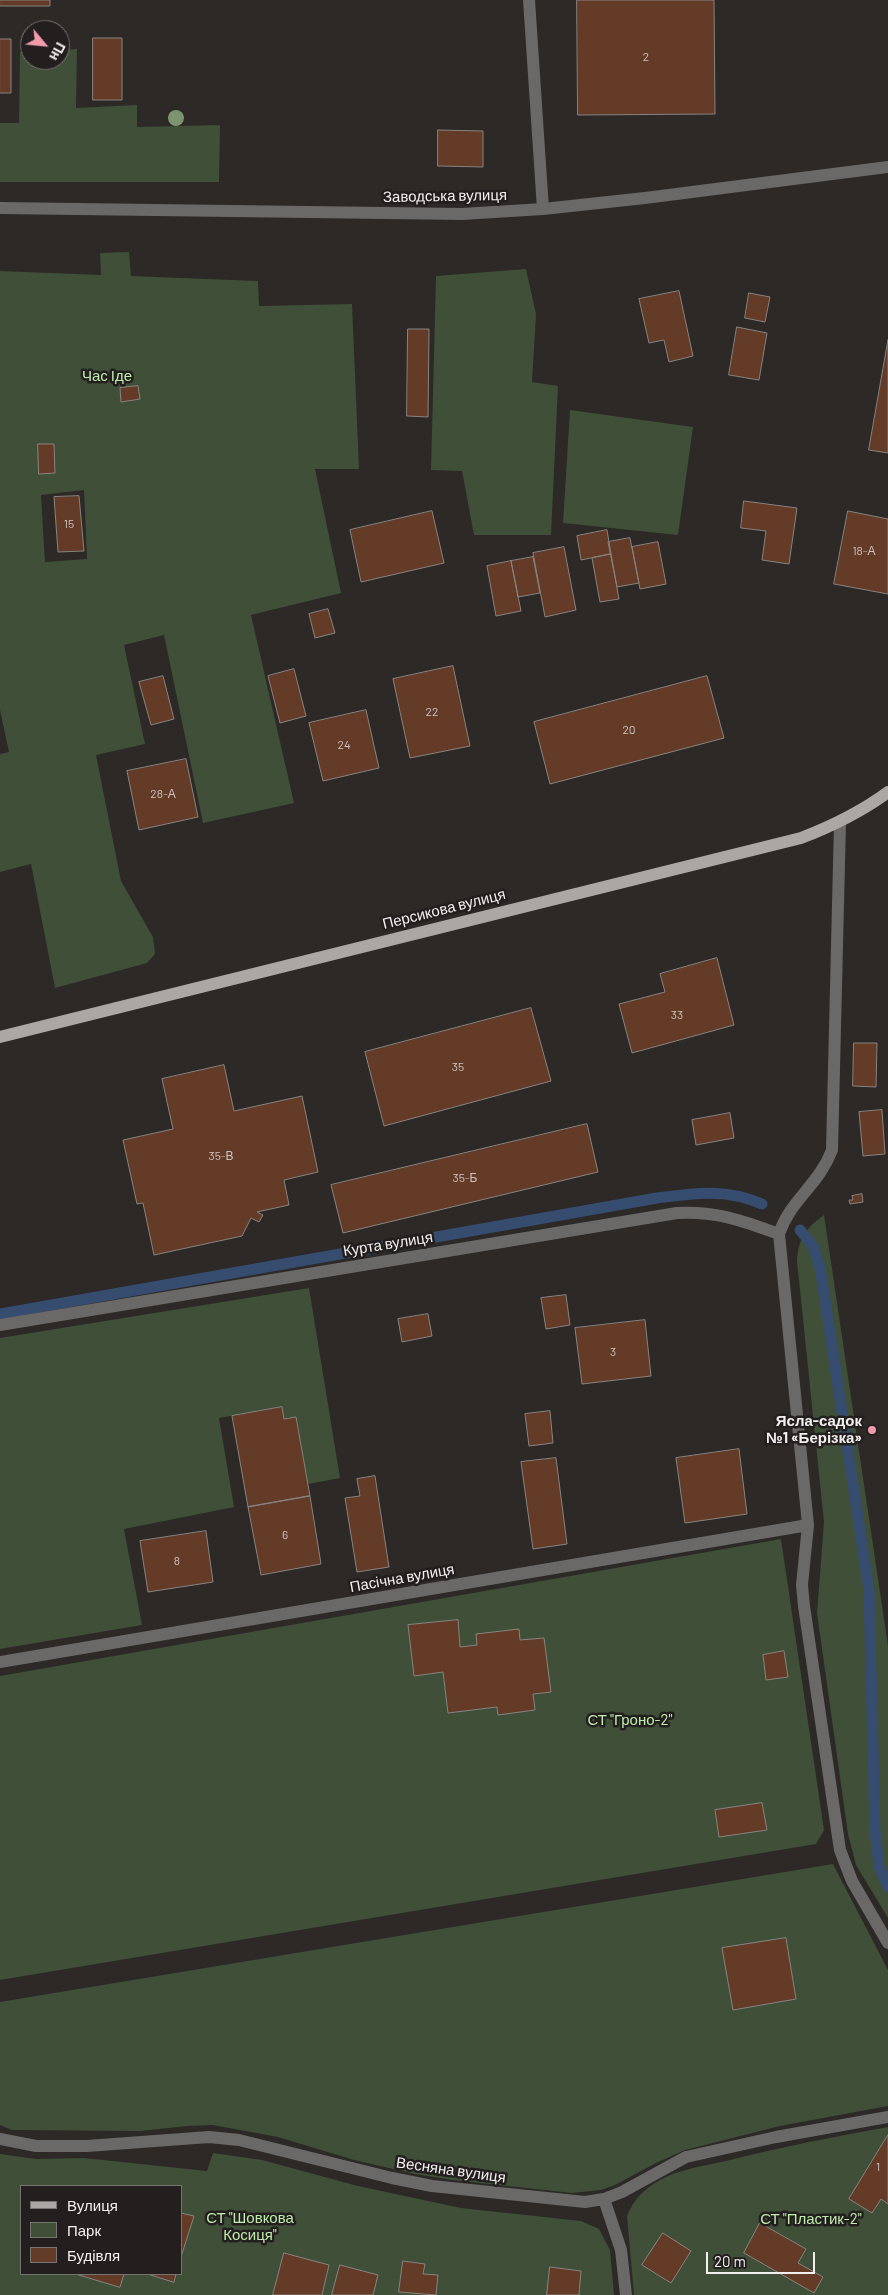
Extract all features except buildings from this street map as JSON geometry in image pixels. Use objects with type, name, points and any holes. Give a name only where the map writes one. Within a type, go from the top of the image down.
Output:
[{"type":"main road","name":"Персикова вулиця","points":[[0,1037],[801,838],[840,823],[888,792]]},
{"type":"street","points":[[530,0],[543,209]]},
{"type":"street","name":"Заводська вулиця","points":[[0,208],[462,214],[543,209],[888,167]]},
{"type":"street","points":[[840,823],[832,1150],[818,1178],[796,1202],[784,1219],[779,1234],[808,1525],[802,1585],[804,1606],[840,1850],[852,1881],[888,1943]]},
{"type":"street","name":"Курта вулиця","points":[[0,1325],[677,1213],[701,1212],[727,1216],[779,1234]]},
{"type":"street","name":"Пасічна вулиця","points":[[0,1662],[808,1525]]},
{"type":"street","name":"Весняна вулиця","points":[[0,2139],[36,2146],[209,2137],[239,2140],[432,2186],[585,2202],[604,2199],[686,2158],[776,2137],[888,2117]]},
{"type":"street","points":[[604,2199],[621,2250],[626,2295]]},
{"type":"green space","points":[[70,49],[77,49],[76,108],[137,105],[137,127],[220,125],[219,182],[0,182],[0,123],[19,123],[20,52],[20,70],[70,70]]},
{"type":"green space","name":"Час Іде","points":[[129,252],[131,276],[258,281],[259,306],[352,304],[359,469],[315,469],[341,593],[251,615],[294,803],[203,823],[164,635],[124,645],[145,744],[96,755],[121,881],[153,937],[155,954],[147,963],[55,988],[31,864],[0,872],[0,754],[9,752],[0,710],[0,271],[101,275],[100,253]],"holes":[[[84,490],[87,559],[45,562],[41,495]]]},
{"type":"green space","points":[[526,269],[536,314],[532,382],[558,386],[551,535],[474,535],[462,471],[431,470],[436,276]]},
{"type":"green space","points":[[570,410],[693,427],[678,535],[563,523]]},
{"type":"green space","points":[[824,1215],[888,1646],[888,1918],[856,1865],[848,1834],[817,1613],[824,1522],[797,1261],[801,1240],[808,1229]]},
{"type":"green space","points":[[309,1288],[340,1478],[308,1484],[296,1417],[284,1419],[282,1407],[219,1418],[234,1507],[124,1529],[142,1625],[0,1649],[0,1338]]},
{"type":"green space","name":"СТ \"Гроно-2\"","points":[[781,1539],[824,1830],[816,1844],[0,1980],[0,1676]]},
{"type":"green space","points":[[833,1864],[888,1970],[888,2106],[780,2126],[685,2150],[615,2185],[601,2190],[572,2193],[415,2174],[354,2160],[278,2137],[213,2125],[140,2131],[12,2130],[0,2125],[0,2002]]},
{"type":"green space","name":"СТ \"Пластик-2\"","points":[[888,2127],[888,2295],[634,2295],[627,2216],[636,2200],[655,2183],[668,2176],[692,2168]]},
{"type":"green space","name":"СТ \"Шовкова Косиця\"","points":[[213,2153],[262,2160],[358,2186],[461,2208],[581,2221],[599,2229],[610,2250],[614,2295],[0,2295],[0,2154],[36,2159],[84,2158],[207,2171]]},
{"type":"waterway","points":[[0,1314],[657,1198],[710,1193],[736,1196],[762,1204]]},
{"type":"waterway","points":[[800,1230],[813,1246],[820,1267],[869,1590],[875,1830],[879,1866],[888,1887]]},
{"type":"place","name":"Ясла-садок №1 «Берізка»","points":[[872,1430]]}]
